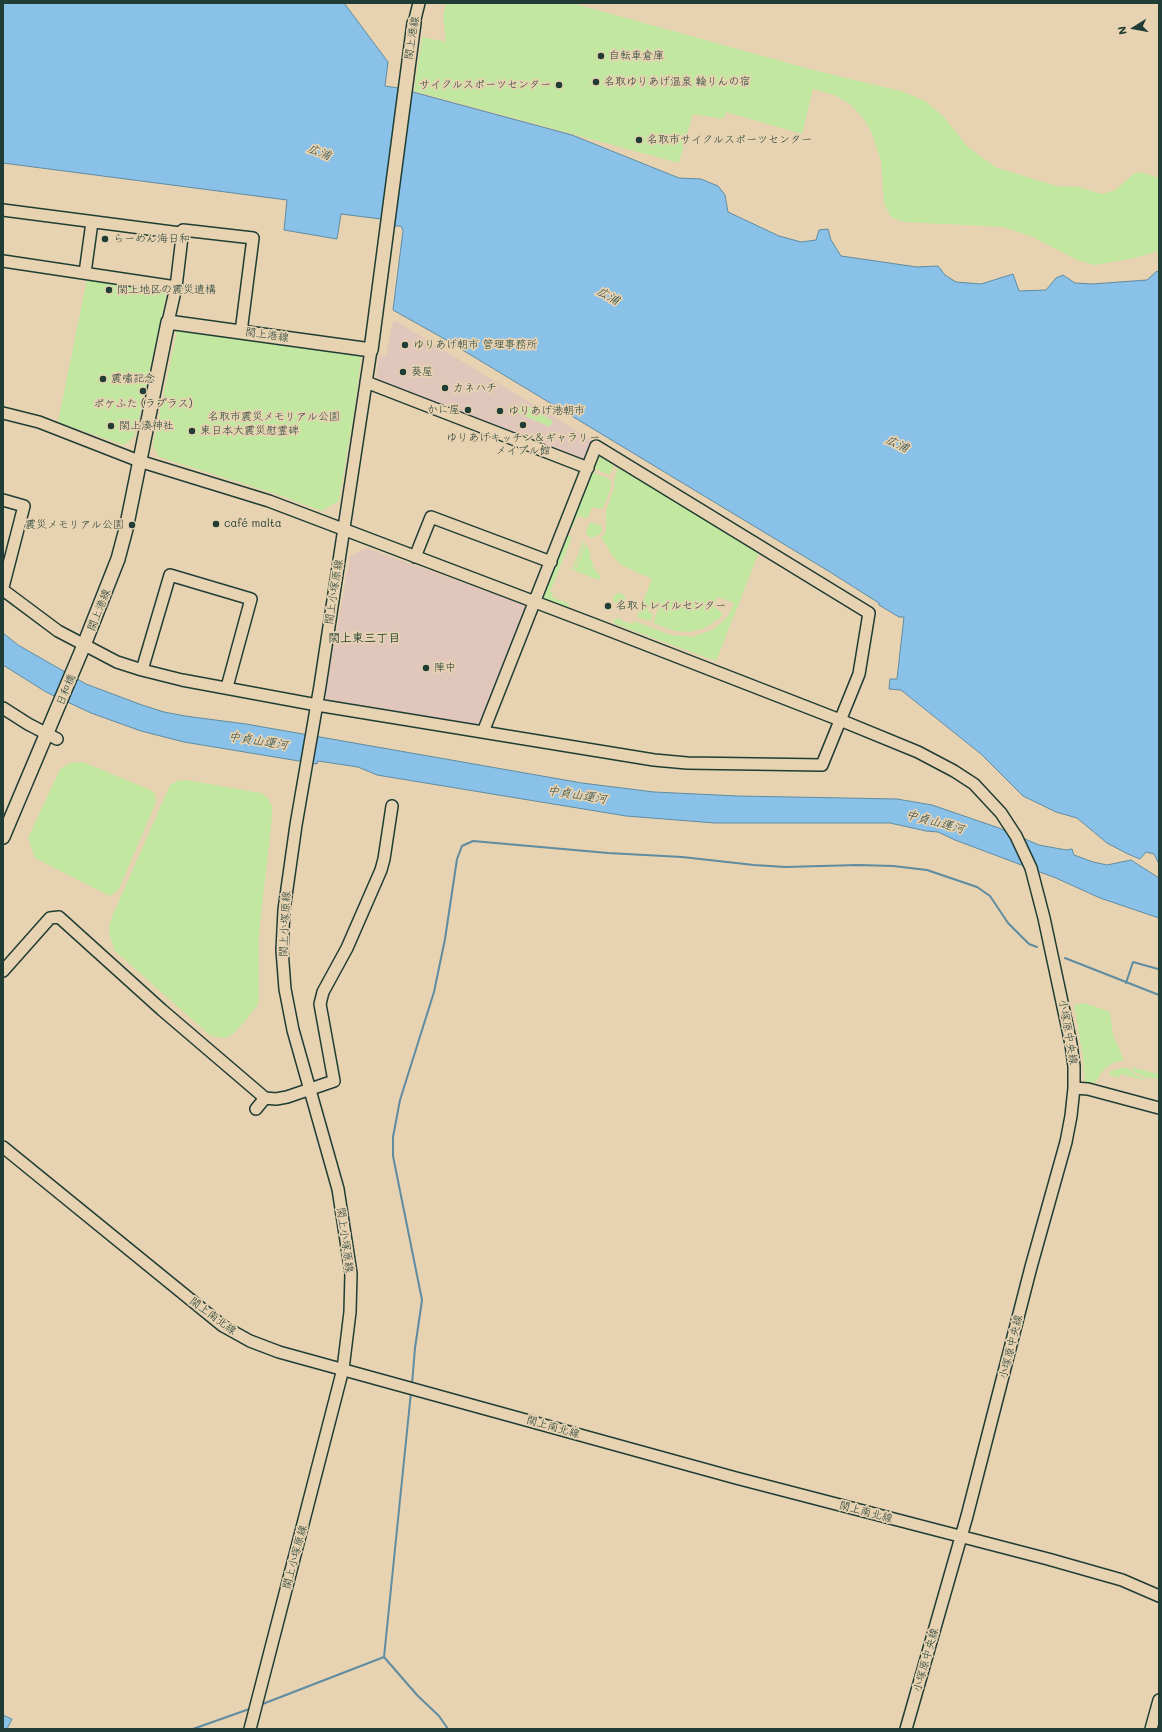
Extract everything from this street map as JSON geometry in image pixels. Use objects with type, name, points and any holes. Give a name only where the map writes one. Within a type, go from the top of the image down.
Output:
[{"type":"main road","name":"閖上港線","points":[[76,665],[118,558],[126,529],[168,322],[371,350],[414,23]]},
{"type":"main road","name":"日和橋","points":[[52,737],[55,715],[76,665]]},
{"type":"main road","points":[[4,832],[52,737]]},
{"type":"street","name":"閖上港線","points":[[414,23],[419,3]]},
{"type":"street","points":[[3,210],[180,233],[183,230],[253,238],[241,332]]},
{"type":"street","points":[[85,273],[92,222]]},
{"type":"street","points":[[168,322],[176,288],[182,237],[180,233]]},
{"type":"street","points":[[3,261],[176,288]]},
{"type":"street","name":"閖上小塚原線","points":[[251,1724],[343,1369],[350,1312],[351,1273],[338,1189],[293,1030],[285,989],[282,950],[284,910],[371,350]]},
{"type":"street","points":[[366,382],[588,468]]},
{"type":"street","points":[[3,413],[39,422],[139,460],[269,501],[840,720]]},
{"type":"street","points":[[3,590],[58,631],[117,662],[142,670],[182,680],[227,687],[317,705],[654,760],[687,763],[822,765],[859,674],[870,613],[596,446],[483,732]]},
{"type":"street","points":[[3,500],[24,506],[3,587]]},
{"type":"street","points":[[415,557],[431,517],[551,562]]},
{"type":"street","points":[[142,670],[170,575],[251,599],[227,687]]},
{"type":"street","points":[[3,708],[52,737]]},
{"type":"street","name":"小塚原中央線","points":[[840,720],[918,752],[954,771],[974,784],[990,800],[1008,822],[1023,850],[1035,881],[1054,961],[1074,1066],[1072,1116],[1066,1142],[1031,1267],[961,1537],[906,1729]]},
{"type":"street","points":[[3,971],[50,918],[59,917],[162,1010],[265,1098],[276,1099],[334,1081],[320,1004],[323,992],[347,948],[381,870],[392,806]]},
{"type":"street","points":[[1074,1088],[1088,1089],[1159,1108]]},
{"type":"street","points":[[256,1109],[265,1098]]},
{"type":"street","name":"閖上南北線","points":[[3,1147],[223,1326],[250,1341],[279,1352],[736,1478],[1048,1559],[1122,1580],[1159,1596]]},
{"type":"street","points":[[1151,1729],[1159,1700]]},
{"type":"shaded area","name":"ゆりあげ港朝市","points":[[394,320],[592,440],[587,457],[581,460],[380,382],[376,376],[379,355],[386,355]]},
{"type":"shaded area","points":[[367,548],[524,605],[527,610],[482,723],[477,726],[327,700],[325,696],[350,556]]},
{"type":"green space","name":"名取市サイクルスポーツセンター","points":[[446,3],[572,3],[817,71],[901,91],[925,101],[943,116],[967,146],[995,167],[1056,186],[1079,187],[1102,194],[1115,190],[1134,174],[1140,172],[1159,178],[1159,251],[1130,259],[1095,265],[1077,260],[1035,238],[1004,227],[904,222],[891,217],[884,203],[881,161],[871,131],[863,118],[850,104],[834,95],[813,89],[802,134],[726,112],[723,119],[693,114],[679,163],[414,91],[422,37],[446,42],[443,17]]},
{"type":"green space","points":[[87,279],[163,291],[166,296],[134,437],[124,445],[58,422]]},
{"type":"green space","name":"名取市震災メモリアル公園","points":[[177,331],[359,356],[361,358],[355,405],[339,501],[322,511],[276,494],[159,457],[153,445]]},
{"type":"green space","points":[[522,403],[553,421],[550,427],[518,413]]},
{"type":"green space","points":[[602,453],[615,462],[610,475],[593,468],[597,455]]},
{"type":"green space","points":[[619,463],[760,550],[716,661],[613,623],[615,619],[621,618],[620,620],[632,624],[634,621],[671,635],[692,637],[712,630],[721,623],[728,616],[734,603],[718,597],[713,606],[723,613],[720,618],[705,628],[689,632],[675,631],[653,623],[659,607],[656,606],[654,608],[650,605],[647,611],[653,614],[650,621],[637,617],[652,579],[623,566],[614,558],[601,537],[606,531],[606,511],[614,488],[615,476]]},
{"type":"green space","points":[[591,472],[608,478],[611,481],[610,491],[603,508],[600,509],[592,507],[587,519],[578,515],[572,528],[569,527]]},
{"type":"green space","points":[[590,522],[601,526],[602,531],[600,534],[591,538],[587,535],[586,531]]},
{"type":"green space","points":[[566,535],[572,537],[550,592],[553,593],[552,597],[569,604],[568,607],[545,599],[543,595]]},
{"type":"green space","points":[[583,542],[585,543],[574,571],[572,570]]},
{"type":"green space","points":[[586,544],[591,555],[589,556],[594,565],[592,566],[601,577],[599,580],[575,571]]},
{"type":"green space","points":[[617,593],[621,593],[625,599],[621,605],[617,605],[613,601],[613,597]]},
{"type":"green space","points":[[83,762],[153,791],[155,794],[156,802],[119,889],[110,896],[35,858],[28,838],[60,769],[70,763]]},
{"type":"green space","points":[[186,780],[261,793],[268,798],[272,807],[259,933],[259,1000],[257,1006],[245,1021],[233,1034],[226,1038],[211,1036],[115,951],[109,935],[109,926],[112,917],[170,785],[177,781]]},
{"type":"green space","points":[[1085,1003],[1110,1012],[1113,1035],[1124,1060],[1113,1063],[1107,1067],[1101,1073],[1093,1086],[1085,1085],[1083,1057],[1074,1005]]},
{"type":"green space","points":[[1131,1067],[1159,1074],[1159,1079],[1144,1077],[1133,1071]]},
{"type":"green space","points":[[1127,1068],[1145,1080],[1120,1074],[1119,1078],[1109,1075],[1111,1071]]},
{"type":"water","name":"広浦","points":[[3,3],[344,3],[388,62],[385,86],[398,88],[572,135],[679,178],[701,179],[718,186],[725,195],[728,212],[779,236],[801,242],[816,240],[819,230],[828,229],[831,240],[841,256],[917,267],[938,266],[945,275],[956,282],[981,284],[1013,274],[1019,291],[1046,290],[1056,278],[1063,275],[1075,283],[1092,284],[1147,280],[1157,271],[1159,273],[1159,864],[1154,854],[1146,852],[1140,859],[1128,854],[1107,843],[1077,818],[1056,812],[1023,796],[981,754],[901,690],[889,689],[890,679],[897,679],[904,617],[899,617],[879,605],[879,603],[830,572],[441,337],[393,310],[403,231],[401,226],[396,226],[381,219],[341,214],[337,239],[284,230],[287,200],[3,163]]},
{"type":"water","name":"中貞山運河","points":[[3,633],[18,645],[86,684],[142,705],[164,712],[185,716],[246,724],[582,783],[654,792],[738,796],[897,799],[932,805],[999,828],[1039,845],[1066,850],[1072,849],[1074,855],[1093,862],[1107,865],[1131,860],[1159,878],[1159,918],[1100,898],[1056,878],[955,840],[938,832],[926,831],[890,823],[715,823],[626,816],[377,775],[358,767],[318,761],[317,764],[184,742],[141,731],[91,713],[46,692],[3,665]]},
{"type":"water","points":[[3,1715],[12,1719],[7,1729],[3,1729]]},
{"type":"waterway","points":[[412,1384],[415,1348],[422,1300],[393,1156],[393,1137],[400,1100],[434,992],[445,939],[457,859],[462,846],[473,841],[608,853],[682,857],[785,867],[858,865],[893,866],[927,870],[977,887],[990,896],[1008,923],[1029,944],[1037,947]]},
{"type":"waterway","points":[[1065,958],[1159,995]]},
{"type":"waterway","points":[[1126,983],[1133,962],[1158,969]]},
{"type":"waterway","points":[[260,1705],[384,1657],[411,1392]]},
{"type":"waterway","points":[[384,1657],[417,1695],[439,1716],[448,1729]]},
{"type":"waterway","points":[[193,1729],[252,1708]]},
{"type":"place","name":"自転車倉庫","points":[[601,56]]},
{"type":"place","name":"名取ゆりあげ温泉 輪りんの宿","points":[[596,82]]},
{"type":"place","name":"サイクルスポーツセンター","points":[[559,85]]},
{"type":"place","name":"名取市サイクルスポーツセンター","points":[[639,140]]},
{"type":"place","name":"らーめん海日和","points":[[105,239]]},
{"type":"place","name":"閖上地区の震災遺構","points":[[109,290]]},
{"type":"place","name":"ゆりあげ朝市 管理事務所","points":[[405,345]]},
{"type":"place","name":"葵屋","points":[[403,372]]},
{"type":"place","name":"震嘯記念","points":[[103,379]]},
{"type":"place","name":"カネハチ","points":[[445,388]]},
{"type":"place","name":"ポケふた (ラプラス)","points":[[143,391]]},
{"type":"place","name":"かに屋","points":[[468,410]]},
{"type":"place","name":"ゆりあげ港朝市","points":[[500,411]]},
{"type":"place","name":"ゆりあげキッチン＆ギャラリー メイプル館","points":[[523,425]]},
{"type":"place","name":"閖上湊神社","points":[[111,426]]},
{"type":"place","name":"東日本大震災慰霊碑","points":[[192,431]]},
{"type":"place","name":"café malta","points":[[216,524]]},
{"type":"place","name":"震災メモリアル公園","points":[[132,525]]},
{"type":"place","name":"名取トレイルセンター","points":[[608,606]]},
{"type":"place","name":"陣中","points":[[426,668]]},
{"type":"district","name":"閖上東三丁目","points":[[364,638]]}]
